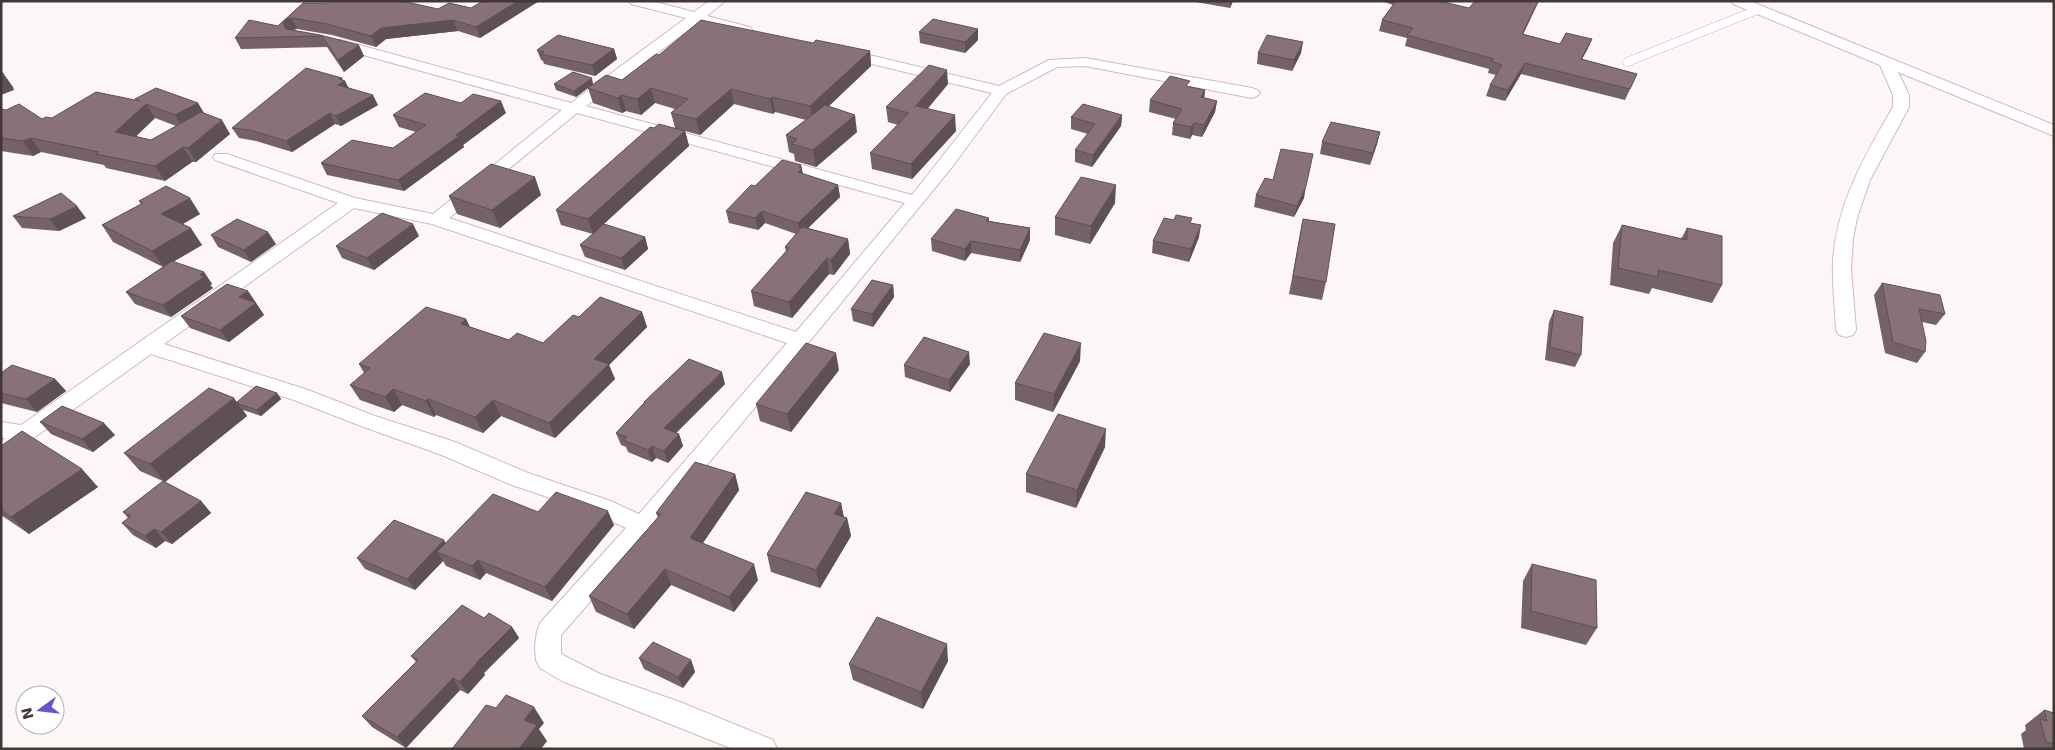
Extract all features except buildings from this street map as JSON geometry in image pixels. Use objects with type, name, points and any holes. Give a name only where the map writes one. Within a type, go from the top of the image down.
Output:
[{"type":"street","points":[[636,1],[763,34]]},
{"type":"street","points":[[436,220],[575,107],[718,1]]},
{"type":"street","points":[[1738,1],[1887,64],[2054,131]]},
{"type":"street","points":[[320,39],[915,201]]},
{"type":"street","points":[[830,50],[1001,92]]},
{"type":"street","points":[[764,749],[640,699],[590,683],[568,673],[550,660],[547,647],[549,631],[643,526],[800,340],[915,201],[1001,92],[1054,63],[1085,62],[1252,93]]},
{"type":"street","points":[[1846,330],[1842,262],[1846,226],[1858,185],[1901,107],[1901,95],[1887,64]]},
{"type":"street","points":[[221,158],[351,202],[436,220],[800,340]]},
{"type":"street","points":[[1,454],[25,433],[351,202]]},
{"type":"street","points":[[148,346],[301,394],[368,421],[447,448],[520,479],[600,506],[643,526]]},
{"type":"street","points":[[1,430],[25,433]]},
{"type":"lane","points":[[1627,62],[1757,10]]}]
